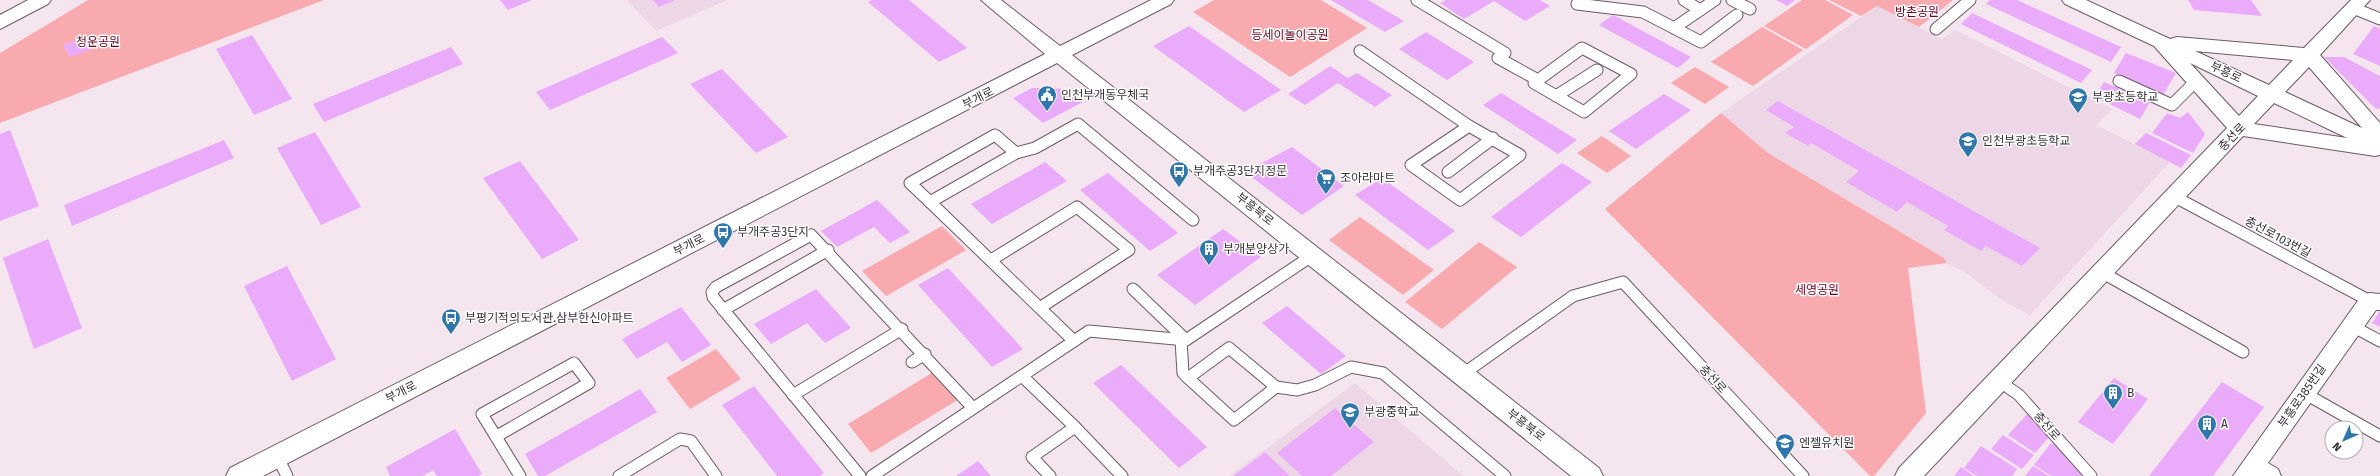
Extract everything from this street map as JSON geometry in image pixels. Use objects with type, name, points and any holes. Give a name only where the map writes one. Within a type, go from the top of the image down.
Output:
[{"type":"street","points":[[0,23],[42,0]]},
{"type":"street","name":"부흥북로","points":[[990,0],[1590,476]]},
{"type":"street","name":"부개로","points":[[239,476],[1059,56],[1165,0]]},
{"type":"street","name":"부흥로","points":[[2071,0],[2380,145]]},
{"type":"street","name":"충선로","points":[[1914,473],[1999,381],[2274,94],[2357,4]]},
{"type":"street","points":[[2158,41],[2309,55],[2380,136]]},
{"type":"street","points":[[2158,41],[2194,82],[2240,129],[2380,150]]},
{"type":"street","name":"부흥로385번길","points":[[2255,473],[2304,393],[2352,326],[2375,301]]},
{"type":"lane","points":[[1417,0],[1538,80]]},
{"type":"lane","points":[[1684,0],[1700,10]]},
{"type":"lane","points":[[1674,28],[1715,0]]},
{"type":"lane","points":[[1732,0],[1750,9]]},
{"type":"lane","points":[[1936,29],[1970,0]]},
{"type":"lane","points":[[1577,4],[1643,12],[1701,42],[1737,16]]},
{"type":"lane","points":[[2357,4],[2380,19]]},
{"type":"lane","points":[[1582,48],[1631,74],[1584,112],[1556,96],[1534,83],[1582,48]]},
{"type":"lane","points":[[1360,51],[1469,126],[1493,138],[1520,155],[1460,200],[1412,165],[1469,126]]},
{"type":"lane","points":[[1556,96],[1597,70]]},
{"type":"lane","points":[[2119,81],[2172,105],[2194,82]]},
{"type":"lane","points":[[930,202],[1016,153],[1035,148],[1078,124],[1193,220]]},
{"type":"lane","points":[[1016,153],[995,135],[910,183],[1041,307],[1074,341]]},
{"type":"lane","points":[[1448,172],[1493,138]]},
{"type":"lane","name":"충선로103번길","points":[[2175,197],[2375,301]]},
{"type":"lane","points":[[991,260],[1077,207],[1129,250],[1041,307]]},
{"type":"lane","points":[[860,476],[713,297],[712,292],[716,287],[811,235],[828,250],[902,329],[973,408]]},
{"type":"lane","points":[[723,310],[828,250]]},
{"type":"lane","points":[[876,475],[1089,331],[1183,340],[1313,255]]},
{"type":"lane","points":[[2103,273],[2243,352]]},
{"type":"lane","name":"충선로","points":[[1462,374],[1573,296],[1623,282],[1803,476]]},
{"type":"lane","points":[[1133,289],[1183,340],[1183,374],[1234,420],[1276,387]]},
{"type":"lane","points":[[2352,326],[2380,341]]},
{"type":"lane","points":[[793,394],[902,329]]},
{"type":"lane","points":[[1188,378],[1229,348],[1276,387],[1297,390],[1309,387],[1351,367],[1383,373],[1505,476]]},
{"type":"lane","points":[[912,362],[925,354]]},
{"type":"lane","points":[[497,436],[589,383],[574,363],[482,414],[497,436],[520,476]]},
{"type":"lane","points":[[1022,376],[1075,427],[1122,476]]},
{"type":"lane","name":"충선로","points":[[1999,381],[2019,395],[2091,476]]},
{"type":"lane","points":[[2304,393],[2380,436]]},
{"type":"lane","points":[[1050,476],[1032,457],[1075,427]]},
{"type":"lane","points":[[619,476],[680,439],[691,441],[716,476]]},
{"type":"lane","points":[[277,456],[287,476]]},
{"type":"shaded area","points":[[627,0],[727,0],[656,31]]},
{"type":"shaded area","name":"인천부광초등학교","points":[[1877,6],[1942,39],[1955,30],[2112,109],[2096,125],[2170,162],[2030,315],[2000,299],[1968,274],[1947,263],[1944,258],[1768,153],[1721,113]]},
{"type":"shaded area","name":"부광중학교","points":[[1355,383],[1463,476],[1229,476]]},
{"type":"green space","name":"청운공원","points":[[88,0],[324,0],[0,123],[0,53]]},
{"type":"green space","name":"등세이놀이공원","points":[[1214,0],[1321,0],[1367,28],[1290,77],[1193,12]]},
{"type":"green space","points":[[1802,0],[1825,0],[1853,15],[1806,49],[1764,26]]},
{"type":"green space","name":"방촌공원","points":[[1829,0],[1953,0],[1919,27],[1877,6],[1861,16]]},
{"type":"green space","points":[[1762,27],[1803,50],[1753,86],[1711,62]]},
{"type":"green space","points":[[1695,67],[1729,87],[1705,104],[1671,83]]},
{"type":"green space","name":"세영공원","points":[[1721,113],[1768,153],[1944,258],[1947,263],[1908,268],[1926,413],[1874,476],[1870,476],[1605,209]]},
{"type":"green space","points":[[1602,136],[1631,156],[1607,173],[1577,153]]},
{"type":"green space","points":[[1360,217],[1434,270],[1403,295],[1329,240]]},
{"type":"green space","points":[[942,226],[966,250],[886,296],[862,271]]},
{"type":"green space","points":[[1479,242],[1517,267],[1442,329],[1405,302]]},
{"type":"green space","points":[[716,349],[741,379],[690,409],[666,378]]},
{"type":"green space","points":[[935,371],[959,399],[871,453],[848,424]]},
{"type":"building","points":[[500,0],[532,0],[508,10]]},
{"type":"building","points":[[653,0],[675,0],[659,7]]},
{"type":"building","points":[[872,0],[909,0],[967,48],[939,62],[868,2]]},
{"type":"building","points":[[1331,0],[1368,0],[1404,21],[1385,32]]},
{"type":"building","points":[[1446,0],[1540,0],[1550,6],[1525,21],[1494,1],[1464,19],[1440,3]]},
{"type":"building","points":[[1776,0],[1795,0],[1787,6]]},
{"type":"building","points":[[1990,0],[2017,0],[2121,47],[2111,62],[1986,4]]},
{"type":"building","points":[[2188,0],[2251,0],[2262,16],[2194,10]]},
{"type":"building","points":[[1972,13],[2092,70],[2081,83],[1961,24]]},
{"type":"building","points":[[1613,15],[1691,57],[1678,68],[1599,25]]},
{"type":"building","points":[[1189,26],[1281,90],[1244,112],[1153,46]]},
{"type":"building","points":[[2374,26],[2380,28],[2380,66],[2353,54]]},
{"type":"building","points":[[1426,32],[1474,62],[1447,80],[1399,49]]},
{"type":"building","points":[[252,35],[292,99],[254,115],[216,49]]},
{"type":"building","points":[[662,37],[678,53],[550,110],[536,92]]},
{"type":"building","points":[[83,38],[90,50],[70,57],[63,45]]},
{"type":"building","points":[[451,47],[463,64],[324,122],[313,104]]},
{"type":"building","points":[[2126,53],[2176,73],[2162,97],[2114,73]]},
{"type":"building","points":[[2324,57],[2344,57],[2380,76],[2380,108],[2376,109]]},
{"type":"building","points":[[1330,66],[1348,78],[1357,73],[1392,95],[1375,107],[1338,83],[1305,105],[1288,94]]},
{"type":"building","points":[[722,69],[788,137],[756,153],[690,84]]},
{"type":"building","points":[[2104,82],[2150,102],[2140,119],[2095,97]]},
{"type":"building","name":"인천부개동우체국","points":[[1032,88],[1067,89],[1083,102],[1043,123],[1013,98]]},
{"type":"building","points":[[1501,93],[1577,140],[1558,154],[1483,105]]},
{"type":"building","points":[[1664,94],[1691,110],[1636,149],[1609,131]]},
{"type":"building","points":[[1778,101],[2040,248],[2022,266],[1986,246],[1981,251],[1944,230],[1948,226],[1907,202],[1897,212],[1846,182],[1859,171],[1811,143],[1808,146],[1785,133],[1794,127],[1766,110]]},
{"type":"building","points":[[2188,112],[2205,134],[2193,153],[2152,133],[2167,113],[2180,118]]},
{"type":"building","points":[[10,130],[39,206],[0,221],[0,134]]},
{"type":"building","points":[[315,132],[361,207],[321,225],[277,148]]},
{"type":"building","points":[[2146,133],[2191,155],[2181,168],[2135,144]]},
{"type":"building","points":[[224,140],[234,158],[72,226],[64,205]]},
{"type":"building","points":[[1292,147],[1344,186],[1302,215],[1245,172]]},
{"type":"building","points":[[520,161],[579,240],[542,259],[483,178]]},
{"type":"building","points":[[1045,162],[1067,181],[992,224],[971,204]]},
{"type":"building","points":[[1562,163],[1592,182],[1521,237],[1491,217]]},
{"type":"building","points":[[1108,173],[1178,233],[1150,251],[1080,190]]},
{"type":"building","points":[[1382,178],[1455,231],[1428,250],[1355,195]]},
{"type":"building","points":[[877,200],[910,232],[890,243],[874,227],[837,247],[821,231]]},
{"type":"building","name":"부개분양상가","points":[[1223,229],[1261,257],[1195,305],[1157,275]]},
{"type":"building","points":[[48,239],[82,328],[34,349],[3,258]]},
{"type":"building","points":[[287,266],[336,359],[292,381],[244,286]]},
{"type":"building","points":[[948,268],[1023,349],[992,367],[918,285]]},
{"type":"building","points":[[816,289],[851,328],[825,343],[807,323],[771,344],[754,324]]},
{"type":"building","points":[[1287,306],[1346,356],[1321,374],[1262,323]]},
{"type":"building","points":[[681,307],[711,345],[682,362],[667,342],[637,359],[622,339]]},
{"type":"building","points":[[2380,311],[2380,327],[2372,323]]},
{"type":"building","points":[[1121,365],[1207,447],[1179,468],[1093,383]]},
{"type":"building","name":"B","points":[[2114,378],[2148,399],[2113,444],[2078,422]]},
{"type":"building","name":"A","points":[[2222,382],[2264,407],[2213,476],[2149,476]]},
{"type":"building","points":[[754,386],[824,473],[820,476],[777,476],[722,405]]},
{"type":"building","points":[[640,389],[657,412],[545,476],[538,476],[525,454]]},
{"type":"building","points":[[1335,408],[1374,442],[1331,476],[1302,476],[1277,453]]},
{"type":"building","points":[[2029,412],[2049,437],[2035,453],[2008,435]]},
{"type":"building","points":[[455,429],[482,474],[478,476],[437,476],[433,470],[423,476],[390,476],[386,467]]},
{"type":"building","points":[[2003,435],[2034,455],[2022,469],[1991,449]]},
{"type":"building","points":[[2051,443],[2070,455],[2085,470],[2080,476],[2051,476],[2034,465]]},
{"type":"building","points":[[1981,446],[2017,469],[2012,476],[1977,476],[1964,468]]},
{"type":"building","points":[[1265,452],[1290,476],[1233,476]]},
{"type":"building","points":[[978,461],[991,476],[956,476]]},
{"type":"building","points":[[2033,466],[2049,476],[2025,476]]},
{"type":"building","points":[[1961,467],[1974,476],[1954,476]]},
{"type":"place","name":"인천부개동우체국","points":[[1047,112]]},
{"type":"place","name":"부광초등학교","points":[[2078,114]]},
{"type":"place","name":"인천부광초등학교","points":[[1968,158]]},
{"type":"place","name":"부개주공3단지정문","points":[[1179,188]]},
{"type":"place","name":"조아라마트","points":[[1326,195]]},
{"type":"place","name":"부개주공3단지","points":[[723,249]]},
{"type":"place","name":"부개분양상가","points":[[1209,266]]},
{"type":"place","name":"부평기적의도서관.삼부한신아파트","points":[[451,335]]},
{"type":"place","name":"B","points":[[2113,410]]},
{"type":"place","name":"부광중학교","points":[[1350,429]]},
{"type":"place","name":"A","points":[[2207,441]]},
{"type":"place","name":"엔젤유치원","points":[[1785,460]]}]
